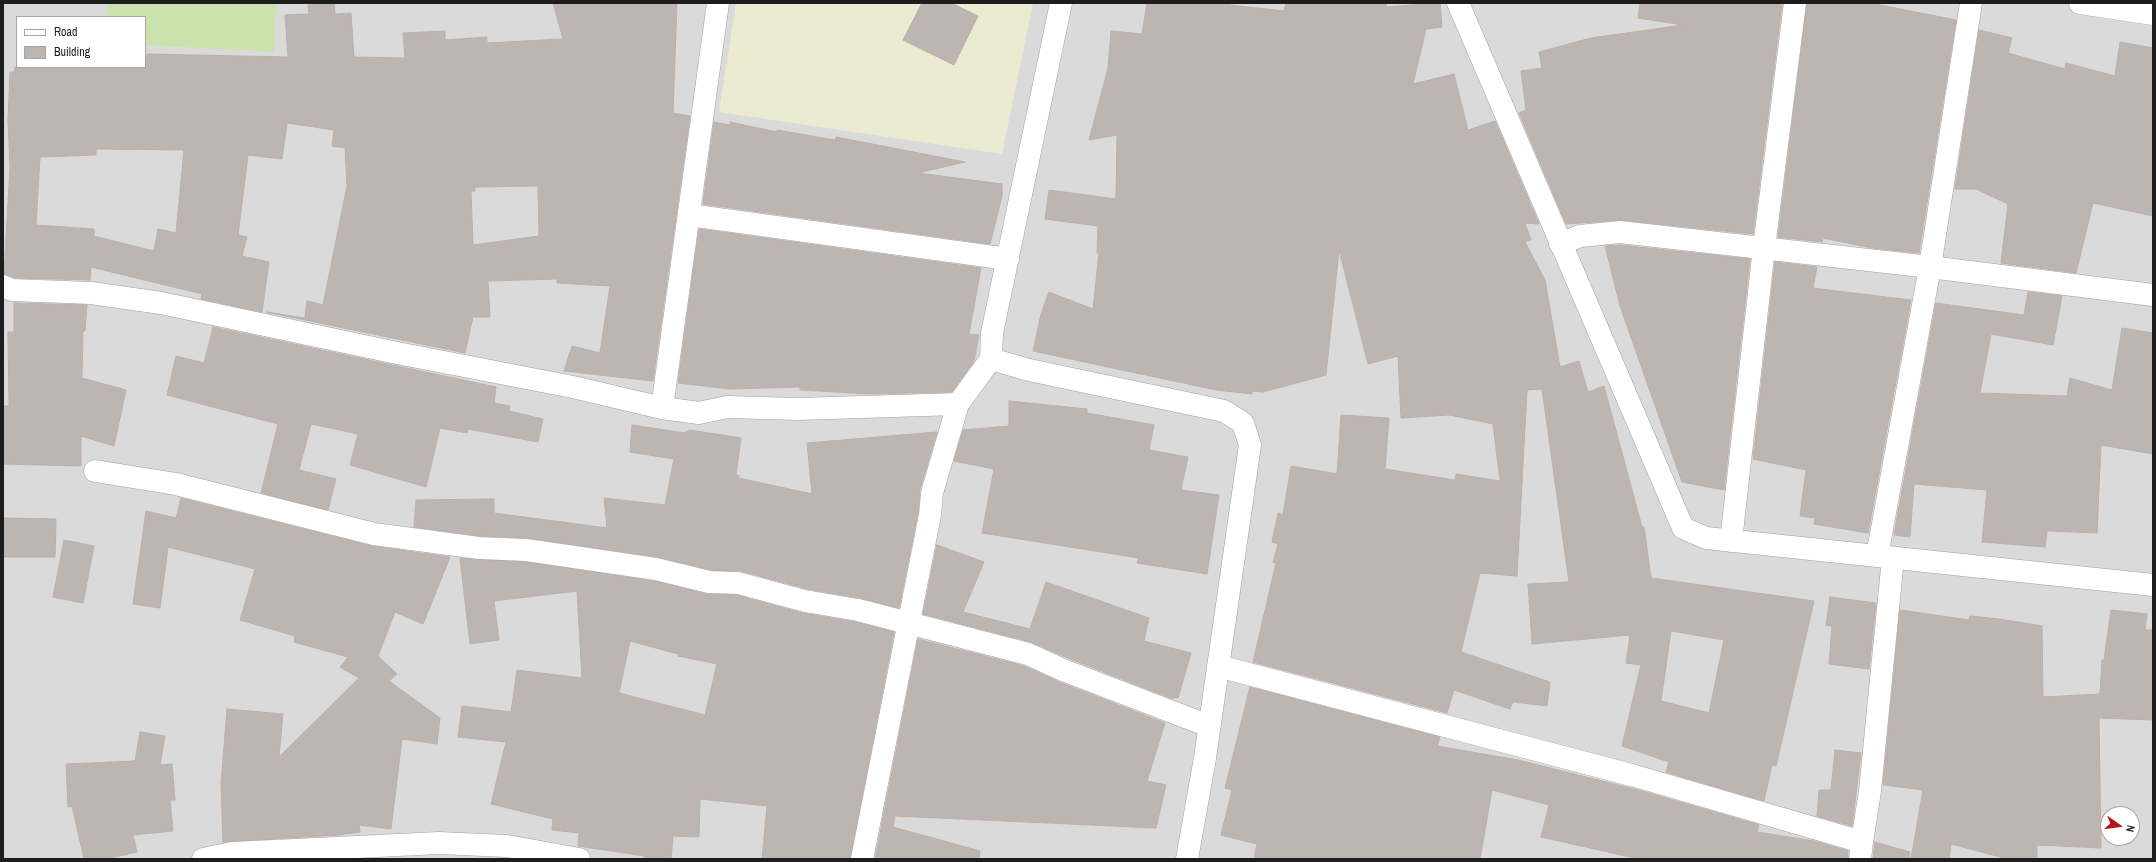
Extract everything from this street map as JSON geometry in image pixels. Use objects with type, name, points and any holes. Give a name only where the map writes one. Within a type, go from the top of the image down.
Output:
[{"type":"street","points":[[662,408],[718,3]]},
{"type":"street","points":[[862,859],[930,515],[932,493],[958,404],[991,359],[992,333],[1061,3]]},
{"type":"street","points":[[1458,3],[1683,528],[1706,538],[2153,585]]},
{"type":"street","points":[[1731,541],[1764,248],[1795,3]]},
{"type":"street","points":[[1218,666],[1628,774],[1861,850],[1870,791],[1885,557],[1971,3]]},
{"type":"street","points":[[2080,3],[2153,14]]},
{"type":"street","points":[[689,215],[1008,259]]},
{"type":"street","points":[[1560,244],[1580,236],[1620,232],[1930,267],[2153,295]]},
{"type":"street","points":[[3,286],[12,290],[91,293],[161,303],[397,353],[573,387],[662,408],[698,413],[727,407],[798,409],[958,404]]},
{"type":"street","points":[[991,359],[1029,370],[1224,411],[1243,423],[1250,445],[1209,726],[1187,859]]},
{"type":"street","points":[[95,471],[176,484],[374,534],[464,546],[526,550],[656,569],[709,582],[738,583],[798,599],[858,610],[1028,654],[1063,670],[1209,726]]},
{"type":"street","points":[[203,859],[232,854],[439,843],[507,846],[579,859]]},
{"type":"shaded area","points":[[3,3],[2153,3],[2153,859],[3,859]]},
{"type":"green space","points":[[108,3],[276,3],[274,52],[146,45],[146,16],[107,16]]},
{"type":"green space","points":[[736,3],[1033,3],[1002,154],[719,112]]},
{"type":"building","points":[[334,3],[335,14],[351,13],[354,57],[405,58],[403,33],[445,31],[445,40],[487,37],[487,43],[563,39],[553,3],[677,3],[673,113],[690,116],[653,381],[564,371],[572,346],[600,353],[610,286],[557,283],[557,279],[488,281],[490,317],[473,317],[465,353],[266,312],[305,318],[307,301],[323,305],[347,186],[345,148],[332,146],[334,130],[287,123],[282,159],[248,155],[238,235],[247,237],[242,256],[269,262],[262,312],[201,299],[202,294],[91,267],[90,280],[15,278],[4,274],[10,167],[8,120],[10,72],[14,72],[15,67],[146,68],[147,54],[288,57],[285,15],[309,14],[308,5]],"holes":[[[96,149],[184,150],[176,233],[158,229],[154,251],[94,236],[94,229],[36,225],[40,157],[96,155]],[[538,186],[539,236],[473,245],[471,191],[475,191],[475,187]]]},
{"type":"building","points":[[922,3],[951,3],[978,16],[954,65],[903,40]]},
{"type":"building","points":[[1147,3],[1230,3],[1230,5],[1284,11],[1286,3],[1387,3],[1386,7],[1440,3],[1442,27],[1426,29],[1413,84],[1454,74],[1468,130],[1495,121],[1539,224],[1525,223],[1531,240],[1525,242],[1545,280],[1560,367],[1579,361],[1588,392],[1604,386],[1642,527],[1644,527],[1651,578],[1814,601],[1776,766],[1772,765],[1764,801],[1666,772],[1669,762],[1622,746],[1641,665],[1626,663],[1630,635],[1532,644],[1528,584],[1569,582],[1542,389],[1527,390],[1517,576],[1480,573],[1461,652],[1550,682],[1547,706],[1513,702],[1510,709],[1454,690],[1447,713],[1253,662],[1276,563],[1273,562],[1278,544],[1272,542],[1278,513],[1283,515],[1291,466],[1337,474],[1341,415],[1389,418],[1385,469],[1455,480],[1456,474],[1500,481],[1493,424],[1449,415],[1401,418],[1398,356],[1368,364],[1339,250],[1326,375],[1263,392],[1252,391],[1252,394],[1216,390],[1033,351],[1041,314],[1049,292],[1093,309],[1099,253],[1097,253],[1098,226],[1045,219],[1049,190],[1116,199],[1117,135],[1089,140],[1108,68],[1111,31],[1142,34]],"holes":[[[1671,631],[1724,640],[1709,713],[1661,701]]]},
{"type":"building","points":[[1640,3],[1771,3],[1782,5],[1753,234],[1621,220],[1566,224],[1519,113],[1526,110],[1521,71],[1542,68],[1539,52],[1591,38],[1683,25],[1638,18]]},
{"type":"building","points":[[1807,3],[1870,3],[1956,20],[1919,253],[1872,248],[1823,238],[1822,242],[1778,237]]},
{"type":"building","points":[[1979,30],[2012,38],[2008,53],[2065,69],[2066,63],[2115,76],[2120,42],[2153,48],[2153,216],[2093,203],[2076,273],[2001,263],[2008,204],[1976,189],[1955,189]]},
{"type":"building","points":[[714,122],[730,125],[730,122],[777,132],[777,130],[835,140],[836,137],[965,162],[918,173],[1002,184],[1002,196],[990,244],[703,204]]},
{"type":"building","points":[[699,229],[981,268],[969,334],[979,335],[974,361],[952,392],[871,394],[800,390],[800,387],[730,389],[678,383]]},
{"type":"building","points":[[1620,245],[1750,259],[1724,490],[1682,482],[1620,306],[1605,246]]},
{"type":"building","points":[[1775,262],[1817,267],[1813,288],[1911,300],[1868,533],[1814,524],[1815,518],[1800,516],[1806,470],[1753,459]]},
{"type":"building","points":[[2028,292],[2062,296],[2053,345],[1991,334],[1980,393],[2067,396],[2070,378],[2112,390],[2122,328],[2153,333],[2153,454],[2101,445],[2097,533],[2047,531],[2045,547],[1982,542],[1987,490],[1914,484],[1910,537],[1894,535],[1936,303],[2024,315]]},
{"type":"building","points":[[14,303],[87,305],[85,331],[83,331],[82,378],[126,390],[114,446],[81,436],[81,466],[3,464],[3,406],[9,406],[8,332],[14,332]]},
{"type":"building","points":[[213,327],[496,387],[494,403],[510,406],[509,411],[543,419],[538,442],[468,429],[467,433],[440,428],[426,487],[350,465],[358,434],[311,424],[299,470],[336,479],[328,510],[261,493],[278,424],[167,395],[176,356],[204,363]]},
{"type":"building","points":[[1009,401],[1087,409],[1087,413],[1154,425],[1149,450],[1188,457],[1181,490],[1219,495],[1207,574],[1137,563],[1139,558],[982,533],[994,469],[954,461],[963,430],[1009,426]]},
{"type":"building","points":[[632,425],[685,433],[690,430],[741,438],[736,475],[739,476],[739,478],[812,494],[807,443],[937,432],[920,489],[918,513],[899,608],[860,598],[808,589],[741,571],[711,570],[658,557],[528,538],[480,536],[414,527],[416,500],[494,499],[494,513],[607,528],[604,498],[665,505],[674,459],[630,452]]},
{"type":"building","points":[[181,498],[371,546],[450,557],[423,624],[395,612],[378,656],[397,674],[389,681],[440,718],[437,744],[402,739],[391,829],[359,825],[360,832],[338,835],[223,842],[221,784],[227,709],[283,714],[279,757],[359,678],[340,667],[348,657],[294,642],[295,636],[240,620],[255,569],[168,547],[160,608],[133,604],[146,511],[176,518]]},
{"type":"building","points":[[3,518],[56,519],[55,557],[3,557]]},
{"type":"building","points":[[64,540],[94,546],[83,603],[53,597]]},
{"type":"building","points":[[937,545],[984,562],[963,612],[1030,629],[1046,582],[1149,618],[1144,641],[1191,653],[1178,698],[1173,697],[1173,699],[1031,642],[923,614]]},
{"type":"building","points":[[460,558],[525,562],[654,581],[706,594],[736,595],[802,613],[855,622],[894,632],[850,859],[762,859],[767,806],[700,799],[699,837],[673,836],[671,859],[644,859],[644,856],[578,846],[579,833],[552,830],[553,819],[491,804],[506,742],[458,737],[462,706],[511,712],[517,670],[582,678],[577,591],[494,601],[499,640],[470,644]],"holes":[[[630,641],[678,654],[678,656],[717,664],[705,715],[619,693]]]},
{"type":"building","points":[[1830,597],[1876,603],[1869,669],[1829,664],[1832,626],[1826,625]]},
{"type":"building","points":[[1900,610],[1969,620],[1970,616],[2042,626],[2043,697],[2100,694],[2102,660],[2104,660],[2111,610],[2147,614],[2145,630],[2153,630],[2153,720],[2099,718],[2101,848],[2037,845],[2037,859],[2008,859],[1951,844],[1949,859],[1911,859],[1923,790],[1883,785]]},
{"type":"building","points":[[918,639],[1024,666],[1059,682],[1165,723],[1147,781],[1166,785],[1156,828],[895,816],[893,827],[980,851],[979,859],[875,859]]},
{"type":"building","points":[[1250,687],[1440,737],[1437,746],[1518,760],[1638,790],[1759,825],[1757,832],[1814,841],[1848,851],[1848,859],[1639,859],[1541,837],[1549,805],[1492,790],[1480,859],[1254,859],[1257,844],[1221,835],[1232,790],[1225,788]]},
{"type":"building","points":[[140,732],[165,736],[160,765],[172,764],[175,800],[170,800],[173,831],[133,835],[137,852],[106,859],[84,859],[72,806],[68,807],[66,764],[135,761]]},
{"type":"building","points":[[1835,750],[1861,753],[1852,826],[1817,816],[1819,790],[1831,790]]},
{"type":"building","points":[[1875,842],[1910,852],[1909,859],[1873,859]]}]
